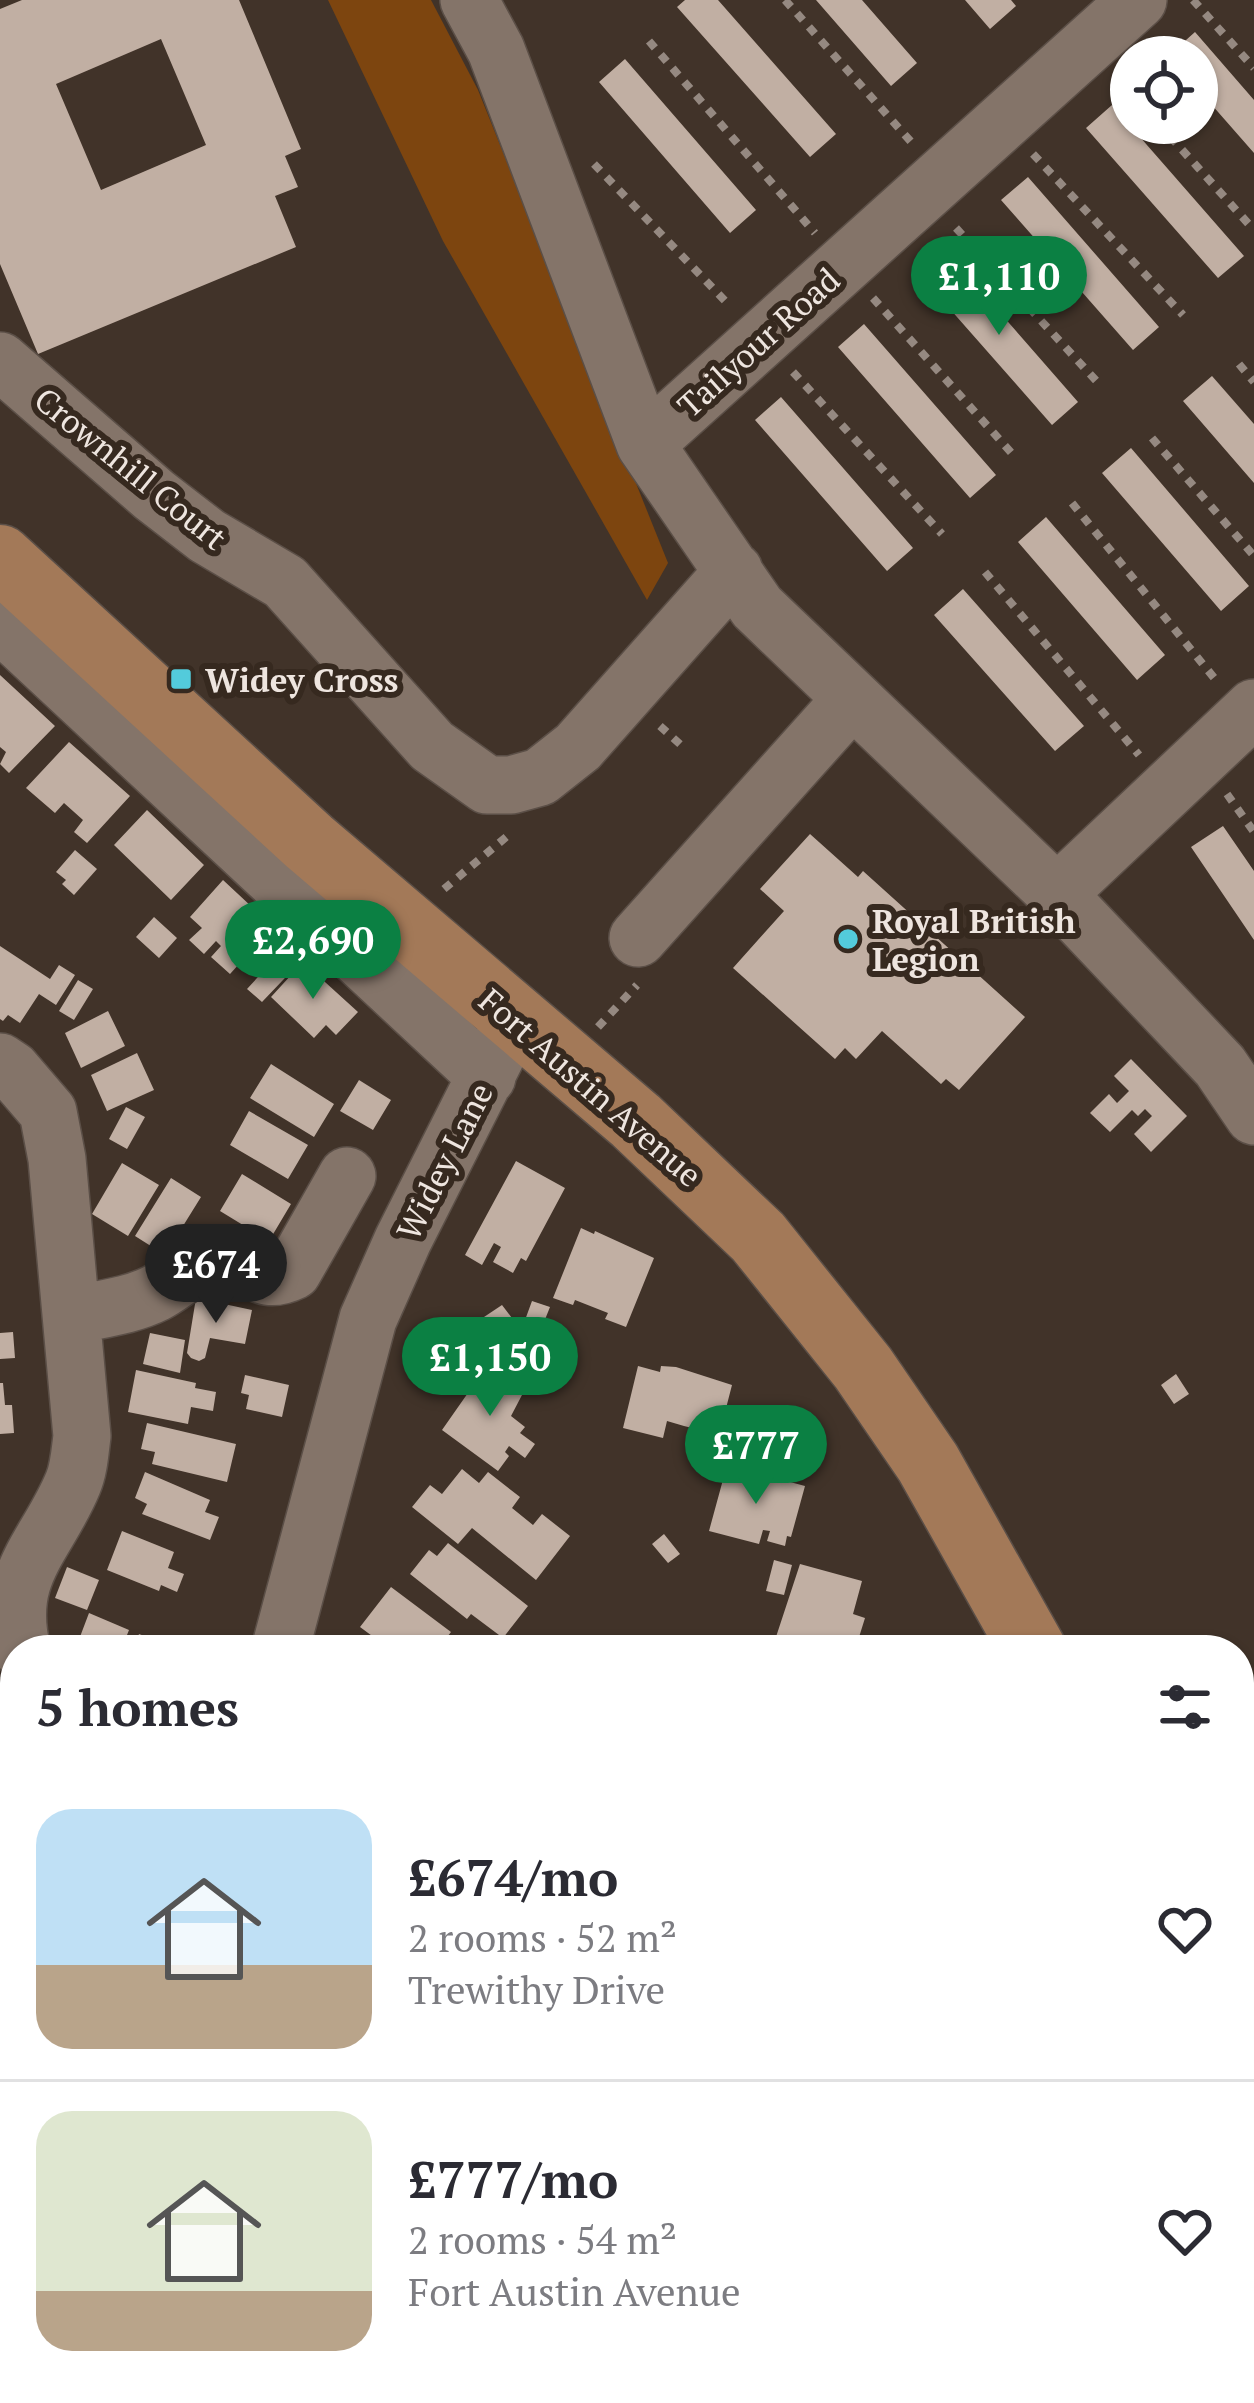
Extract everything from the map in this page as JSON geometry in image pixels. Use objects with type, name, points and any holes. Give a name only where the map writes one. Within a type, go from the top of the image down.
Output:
[{"type":"main road","name":"Fort Austin Avenue","points":[[0,558],[292,826],[636,1121],[758,1237],[848,1349],[928,1462],[1025,1635]]},
{"type":"street","name":"Tailyour Road","points":[[469,0],[496,50],[645,444],[757,607],[1057,894],[1220,1066],[1254,1116]]},
{"type":"street","name":"Tailyour Road","points":[[645,444],[1003,122],[1161,9]]},
{"type":"street","name":"Crownhill Court","points":[[0,361],[172,509],[207,536],[285,582],[432,746],[487,785],[540,777],[578,747],[734,572]]},
{"type":"street","name":"Fort Austin Avenue","points":[[0,623],[487,1078]]},
{"type":"street","points":[[638,938],[852,699]]},
{"type":"street","points":[[1057,894],[1250,712]]},
{"type":"street","name":"Widey Lane","points":[[296,1635],[368,1319],[514,1020]]},
{"type":"street","points":[[0,1062],[48,1112],[74,1315],[82,1436],[74,1481],[22,1580],[12,1632]]},
{"type":"street","points":[[74,1315],[142,1298],[205,1263],[226,1260],[278,1279],[293,1271],[347,1176]]},
{"type":"path","points":[[785,0],[1101,386]]},
{"type":"path","points":[[1161,9],[1254,68]]},
{"type":"path","points":[[649,41],[1016,458]]},
{"type":"path","points":[[1003,122],[1183,315]]},
{"type":"path","points":[[1177,144],[1254,230]]},
{"type":"path","points":[[584,154],[943,534]]},
{"type":"path","points":[[1239,364],[1254,382]]},
{"type":"path","points":[[1151,439],[1254,556]]},
{"type":"path","points":[[1072,503],[1250,712]]},
{"type":"path","points":[[985,572],[1168,789]]},
{"type":"path","points":[[650,717],[682,746]]},
{"type":"path","points":[[564,1062],[651,969],[638,938]]},
{"type":"shaded area","points":[[328,0],[431,0],[478,90],[668,563],[647,600],[443,241]]},
{"type":"building","points":[[22,0],[239,0],[301,149],[285,156],[298,187],[275,196],[296,247],[38,354],[0,264],[0,9]],"holes":[[[161,39],[206,145],[101,190],[56,84]]]},
{"type":"building","points":[[685,0],[718,0],[836,134],[810,157],[677,7]]},
{"type":"building","points":[[816,0],[862,0],[917,63],[891,86]]},
{"type":"building","points":[[965,0],[1011,0],[1016,6],[990,29]]},
{"type":"building","points":[[625,59],[756,210],[730,233],[599,82]]},
{"type":"building","points":[[1218,59],[1254,100],[1254,153],[1218,112]]},
{"type":"building","points":[[1110,107],[1110,144],[1146,144],[1244,256],[1218,278],[1086,128]]},
{"type":"building","points":[[1028,177],[1159,327],[1133,350],[1001,200]]},
{"type":"building","points":[[947,252],[1078,402],[1052,425],[920,275]]},
{"type":"building","points":[[864,324],[996,475],[970,498],[838,347]]},
{"type":"building","points":[[1212,376],[1254,424],[1254,483],[1183,401]]},
{"type":"building","points":[[781,397],[913,548],[887,571],[755,420]]},
{"type":"building","points":[[1131,448],[1249,586],[1221,611],[1102,473]]},
{"type":"building","points":[[1046,517],[1165,655],[1137,680],[1018,542]]},
{"type":"building","points":[[963,589],[1084,726],[1055,751],[934,615]]},
{"type":"building","points":[[0,675],[55,726],[9,773],[0,764],[6,752],[0,747]]},
{"type":"building","points":[[69,742],[130,796],[87,843],[74,832],[83,820],[64,803],[55,813],[26,788]]},
{"type":"building","points":[[147,810],[204,865],[171,900],[114,845]]},
{"type":"building","points":[[1223,826],[1254,871],[1254,940],[1191,847]]},
{"type":"building","name":"Royal British Legion","points":[[810,834],[858,877],[863,871],[1025,1017],[959,1090],[946,1079],[941,1084],[882,1031],[856,1059],[845,1048],[835,1059],[733,968],[784,911],[760,889]]},
{"type":"building","points":[[75,850],[97,869],[74,895],[56,872]]},
{"type":"building","points":[[223,880],[281,934],[248,971],[240,963],[230,974],[211,957],[221,946],[216,941],[204,954],[189,940],[202,928],[190,917]]},
{"type":"building","points":[[154,917],[177,938],[159,958],[136,937]]},
{"type":"building","points":[[289,943],[304,958],[262,1002],[247,989]]},
{"type":"building","points":[[0,946],[50,979],[59,965],[75,975],[56,1005],[39,994],[20,1023],[8,1015],[0,1019]]},
{"type":"building","points":[[303,962],[358,1012],[336,1035],[326,1025],[314,1038],[271,997]]},
{"type":"building","points":[[78,980],[93,989],[74,1020],[59,1011]]},
{"type":"building","points":[[108,1011],[125,1046],[81,1068],[65,1033]]},
{"type":"building","points":[[137,1053],[154,1090],[107,1111],[91,1075]]},
{"type":"building","points":[[1131,1059],[1187,1116],[1151,1152],[1134,1134],[1152,1116],[1145,1109],[1138,1116],[1132,1110],[1110,1132],[1090,1113],[1109,1094],[1117,1103],[1129,1091],[1114,1076]]},
{"type":"building","points":[[271,1064],[334,1104],[314,1137],[250,1098]]},
{"type":"building","points":[[359,1080],[391,1100],[373,1130],[340,1111]]},
{"type":"building","points":[[126,1107],[145,1117],[127,1149],[109,1139]]},
{"type":"building","points":[[249,1111],[308,1145],[288,1179],[230,1145]]},
{"type":"building","points":[[516,1161],[565,1188],[526,1261],[521,1258],[513,1273],[493,1262],[501,1247],[494,1243],[482,1265],[465,1255]]},
{"type":"building","points":[[122,1163],[159,1185],[128,1236],[92,1214]]},
{"type":"building","points":[[242,1174],[291,1204],[269,1241],[220,1211]]},
{"type":"building","points":[[171,1178],[201,1197],[165,1255],[135,1236]]},
{"type":"building","points":[[581,1228],[654,1258],[626,1327],[605,1319],[608,1313],[575,1300],[573,1305],[553,1298]]},
{"type":"building","points":[[196,1298],[252,1310],[245,1344],[210,1338],[205,1358],[191,1358],[187,1353]]},
{"type":"building","points":[[532,1301],[550,1307],[538,1337],[521,1331]]},
{"type":"building","points":[[502,1305],[515,1322],[503,1352],[493,1358],[472,1325]]},
{"type":"building","points":[[13,1332],[15,1358],[0,1359],[0,1333]]},
{"type":"building","points":[[150,1333],[185,1340],[180,1373],[143,1364]]},
{"type":"building","points":[[491,1360],[522,1395],[511,1416],[525,1427],[520,1433],[535,1444],[525,1458],[509,1446],[505,1452],[509,1456],[498,1471],[442,1430]]},
{"type":"building","points":[[638,1366],[660,1372],[661,1366],[676,1367],[732,1385],[715,1451],[696,1447],[700,1430],[667,1421],[663,1438],[623,1428]]},
{"type":"building","points":[[136,1370],[216,1392],[213,1411],[191,1407],[188,1424],[128,1412]]},
{"type":"building","points":[[1176,1374],[1189,1394],[1174,1404],[1161,1385]]},
{"type":"building","points":[[245,1375],[289,1385],[282,1417],[246,1409],[249,1395],[241,1393]]},
{"type":"building","points":[[0,1383],[5,1405],[12,1405],[14,1433],[0,1434]]},
{"type":"building","points":[[147,1423],[236,1444],[227,1482],[152,1464],[155,1452],[141,1449]]},
{"type":"building","points":[[727,1465],[805,1486],[785,1546],[767,1541],[770,1531],[763,1530],[759,1544],[709,1531]]},
{"type":"building","points":[[462,1469],[479,1483],[488,1472],[520,1497],[512,1508],[533,1525],[542,1514],[570,1536],[536,1580],[472,1528],[458,1544],[412,1507],[430,1485],[442,1494]]},
{"type":"building","points":[[145,1472],[210,1500],[205,1512],[219,1517],[210,1540],[142,1514],[147,1504],[135,1498]]},
{"type":"building","points":[[122,1531],[174,1552],[168,1568],[184,1574],[177,1592],[161,1585],[159,1591],[107,1570]]},
{"type":"building","points":[[664,1534],[680,1554],[668,1563],[652,1544]]},
{"type":"building","points":[[448,1543],[528,1606],[505,1635],[471,1614],[467,1619],[410,1574],[429,1550],[437,1556]]},
{"type":"building","points":[[774,1560],[792,1565],[784,1595],[766,1591]]},
{"type":"building","points":[[800,1564],[862,1581],[853,1614],[865,1618],[860,1635],[777,1635]]},
{"type":"building","points":[[67,1567],[99,1580],[87,1610],[55,1598]]},
{"type":"building","points":[[391,1587],[451,1632],[371,1635],[360,1627]]},
{"type":"building","points":[[89,1613],[129,1630],[127,1635],[81,1635]]},
{"type":"place","name":"Widey Cross","points":[[181,679]]},
{"type":"place","name":"Royal British Legion","points":[[848,939]]}]
